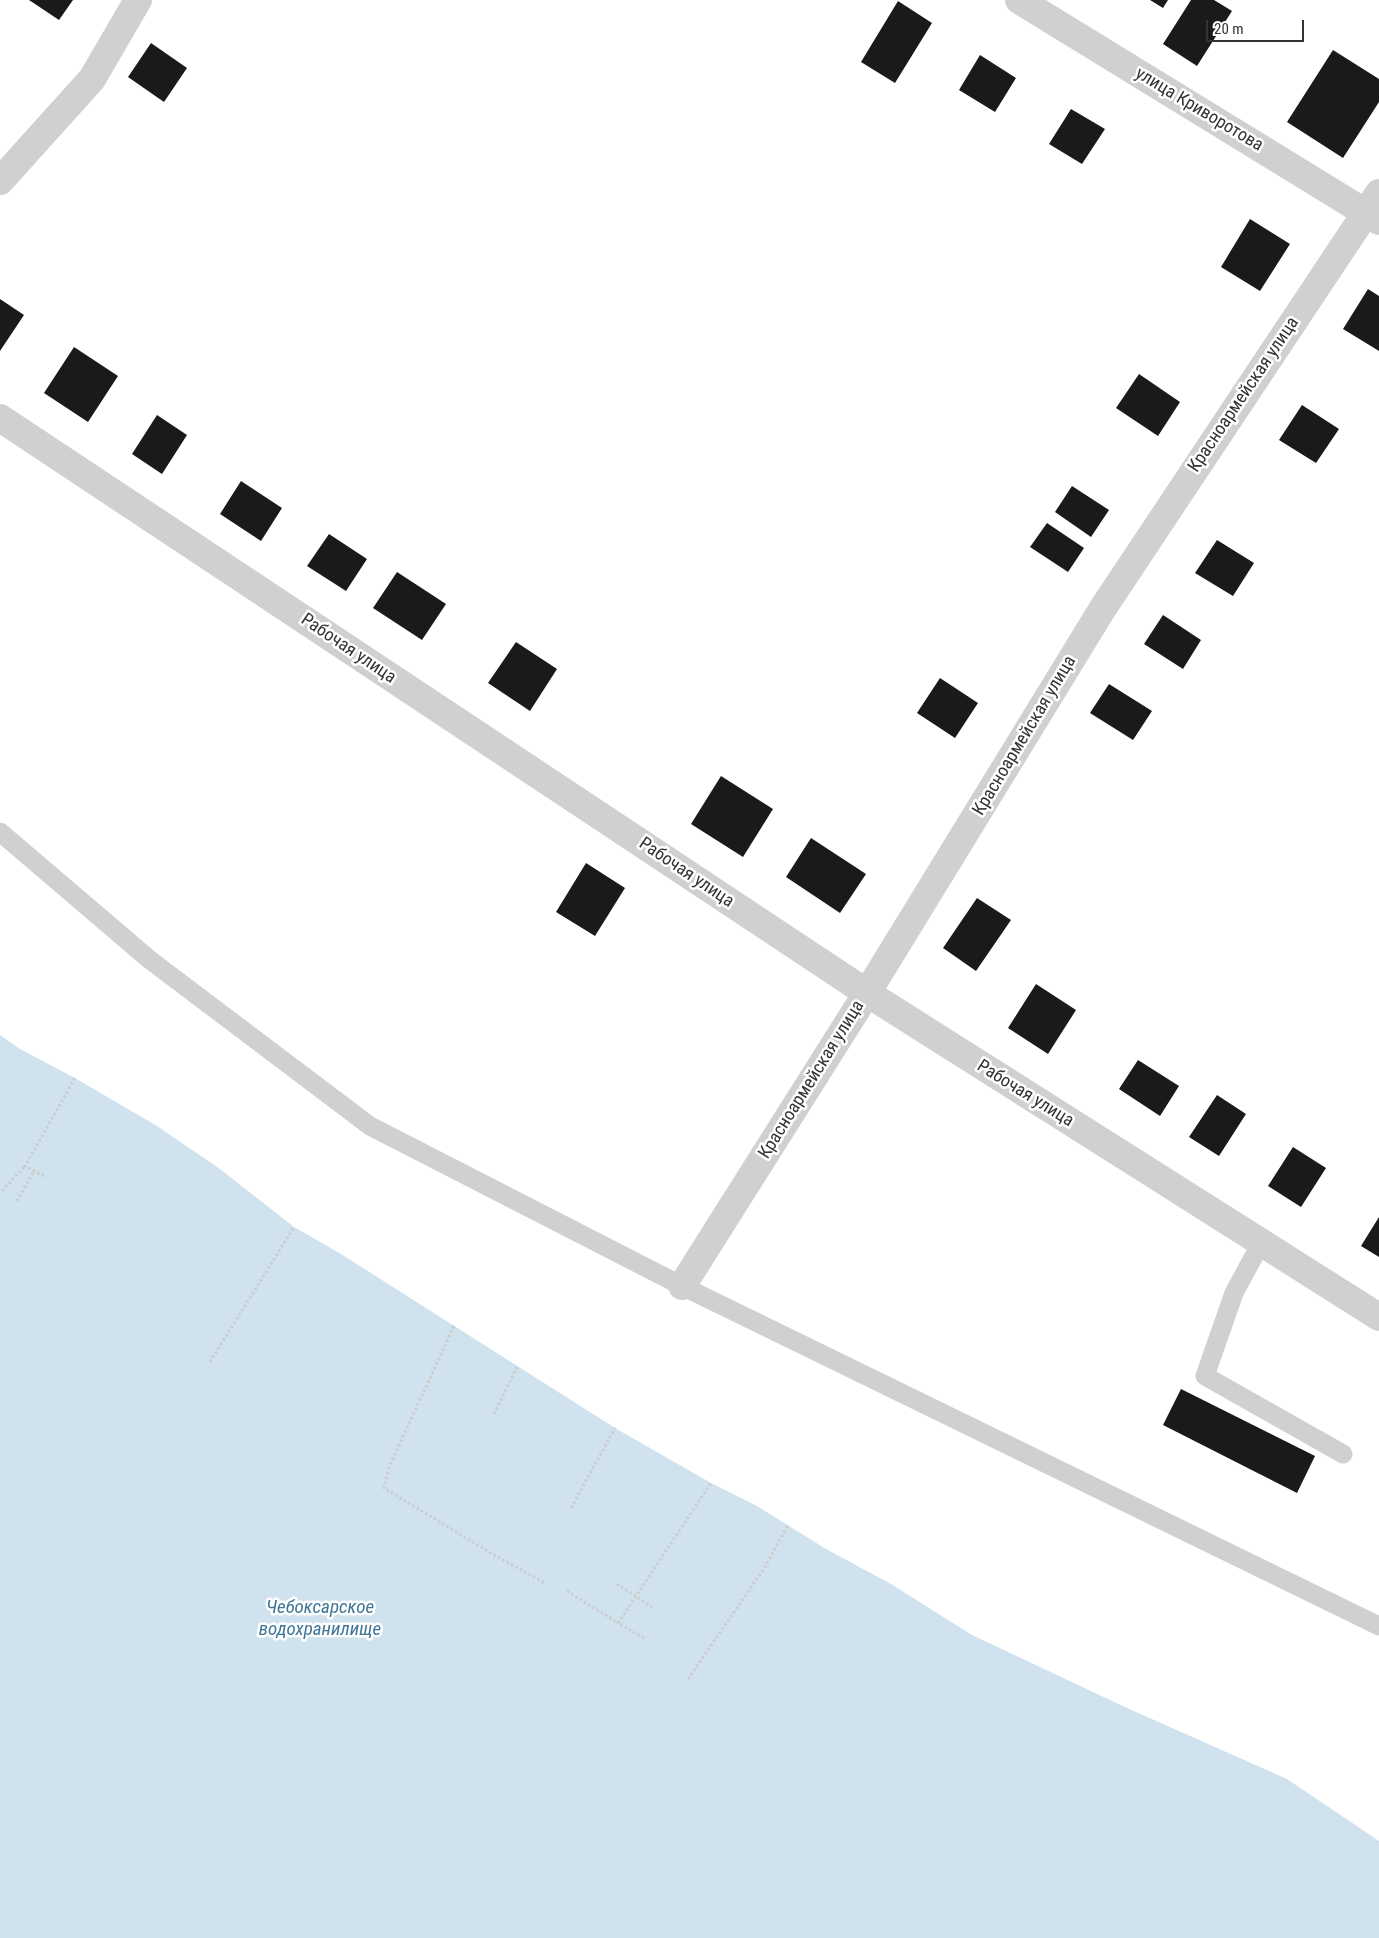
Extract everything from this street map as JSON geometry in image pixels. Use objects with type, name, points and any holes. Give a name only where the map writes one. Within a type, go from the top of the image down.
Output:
[{"type":"street","points":[[0,181],[92,79],[138,0]]},
{"type":"street","name":"улица Криворотова","points":[[1019,0],[1375,209]]},
{"type":"street","name":"Красноармейская улица","points":[[682,1286],[867,993],[1103,608],[1375,209]]},
{"type":"street","name":"Рабочая улица","points":[[0,418],[867,993],[1379,1317]]},
{"type":"lane","points":[[0,832],[150,960],[370,1126],[682,1286],[1379,1626]]},
{"type":"lane","points":[[1261,1243],[1234,1293],[1204,1376],[1343,1454]]},
{"type":"path","points":[[2,1191],[25,1166],[75,1078]]},
{"type":"path","points":[[25,1166],[44,1176]]},
{"type":"path","points":[[17,1201],[34,1171]]},
{"type":"path","points":[[210,1362],[294,1227]]},
{"type":"path","points":[[454,1326],[389,1467],[384,1488],[494,1555],[545,1582]]},
{"type":"path","points":[[494,1414],[517,1367]]},
{"type":"path","points":[[571,1508],[615,1428]]},
{"type":"path","points":[[618,1622],[711,1483]]},
{"type":"path","points":[[688,1678],[765,1567],[788,1525]]},
{"type":"path","points":[[617,1584],[655,1609]]},
{"type":"path","points":[[567,1591],[644,1638]]},
{"type":"water","name":"Чебоксарское водохранилище","points":[[0,1035],[20,1049],[75,1078],[157,1126],[220,1169],[294,1227],[341,1254],[615,1428],[711,1483],[757,1506],[826,1549],[891,1584],[972,1635],[1127,1708],[1287,1779],[1379,1841],[1379,1938],[0,1938]]},
{"type":"building","points":[[29,0],[73,0],[59,20]]},
{"type":"building","points":[[1150,0],[1168,0],[1163,8]]},
{"type":"building","points":[[1191,0],[1214,0],[1232,11],[1197,66],[1163,44]]},
{"type":"building","points":[[898,1],[932,23],[895,83],[861,62]]},
{"type":"building","points":[[151,43],[187,68],[164,102],[128,77]]},
{"type":"building","points":[[1333,50],[1379,79],[1379,102],[1343,158],[1287,122]]},
{"type":"building","points":[[980,55],[1016,78],[995,112],[959,90]]},
{"type":"building","points":[[1071,109],[1105,129],[1082,164],[1049,144]]},
{"type":"building","points":[[1250,219],[1290,244],[1260,291],[1221,267]]},
{"type":"building","points":[[1368,289],[1379,296],[1379,351],[1343,329]]},
{"type":"building","points":[[0,299],[24,315],[0,351]]},
{"type":"building","points":[[74,347],[118,376],[88,422],[44,393]]},
{"type":"building","points":[[1139,374],[1180,402],[1158,436],[1116,408]]},
{"type":"building","points":[[1302,405],[1339,429],[1316,463],[1279,440]]},
{"type":"building","points":[[157,415],[187,435],[162,474],[132,454]]},
{"type":"building","points":[[241,481],[282,508],[261,541],[220,514]]},
{"type":"building","points":[[1072,486],[1109,510],[1091,537],[1055,512]]},
{"type":"building","points":[[1047,523],[1084,548],[1068,572],[1030,547]]},
{"type":"building","points":[[329,534],[367,559],[346,591],[307,566]]},
{"type":"building","points":[[1217,540],[1254,563],[1233,596],[1195,573]]},
{"type":"building","points":[[397,572],[446,604],[422,640],[373,608]]},
{"type":"building","points":[[1163,615],[1201,640],[1183,669],[1144,644]]},
{"type":"building","points":[[516,642],[557,669],[530,711],[488,683]]},
{"type":"building","points":[[940,678],[978,703],[955,738],[917,713]]},
{"type":"building","points":[[1109,684],[1152,711],[1133,740],[1090,713]]},
{"type":"building","points":[[721,776],[773,809],[743,857],[691,824]]},
{"type":"building","points":[[811,838],[866,874],[840,913],[786,877]]},
{"type":"building","points":[[586,863],[625,888],[595,936],[556,912]]},
{"type":"building","points":[[977,898],[1011,920],[976,971],[943,948]]},
{"type":"building","points":[[1036,984],[1076,1010],[1048,1054],[1008,1028]]},
{"type":"building","points":[[1138,1060],[1179,1086],[1160,1116],[1119,1089]]},
{"type":"building","points":[[1217,1095],[1246,1114],[1219,1156],[1189,1137]]},
{"type":"building","points":[[1293,1147],[1326,1168],[1301,1207],[1268,1186]]},
{"type":"building","points":[[1379,1217],[1379,1257],[1361,1246]]},
{"type":"building","points":[[1181,1389],[1315,1456],[1297,1493],[1163,1425]]}]
